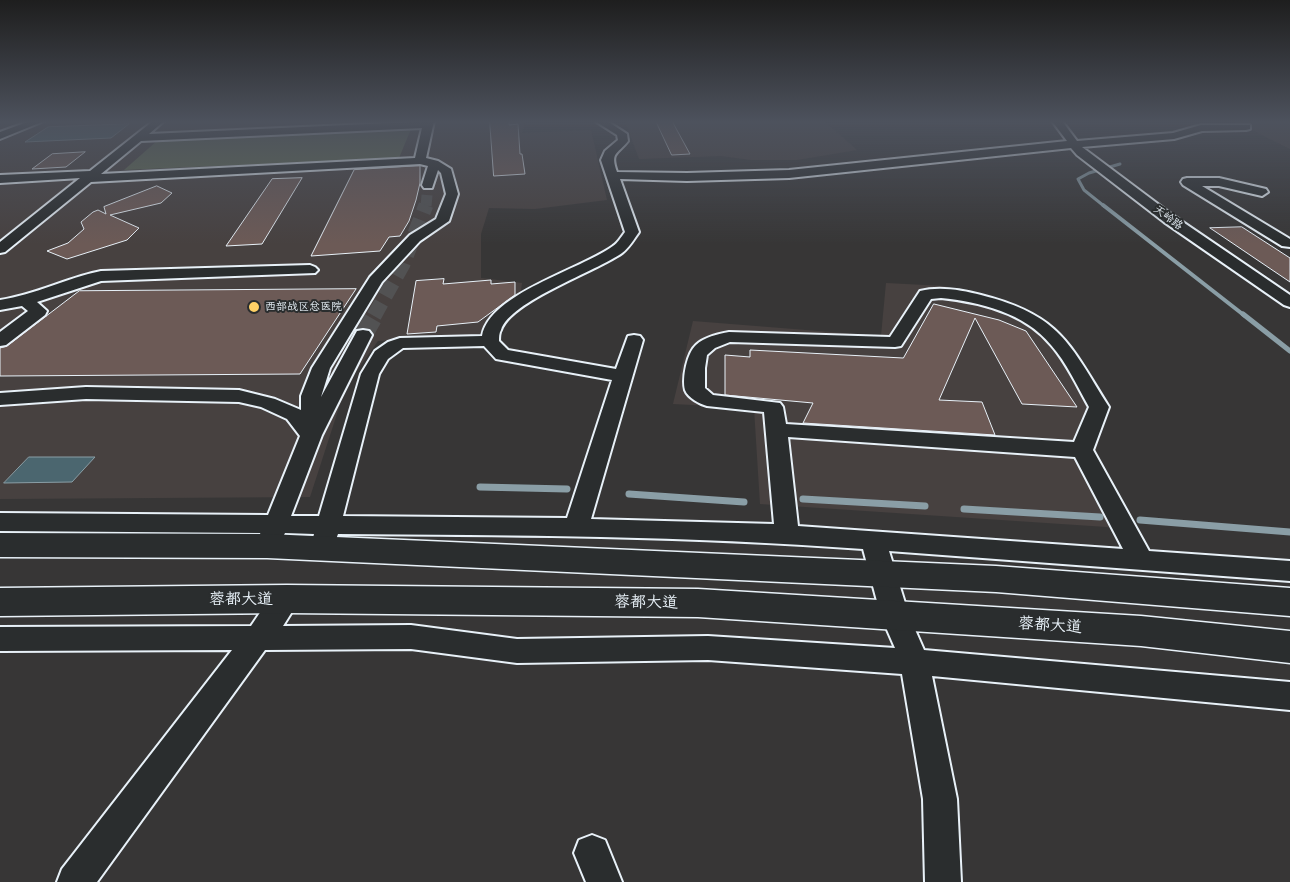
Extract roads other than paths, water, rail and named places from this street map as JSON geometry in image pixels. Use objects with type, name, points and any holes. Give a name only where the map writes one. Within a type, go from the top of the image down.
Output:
[{"type":"main road","points":[[0,545],[272,535],[325,537],[882,574],[996,579],[1290,602]]},
{"type":"main road","name":"蓉都大道","points":[[0,602],[287,599],[698,603],[1141,631],[1290,647]]},
{"type":"street","points":[[0,249],[108,162]]},
{"type":"street","points":[[3,180],[423,162]]},
{"type":"street","points":[[427,162],[428,185]]},
{"type":"street","points":[[311,435],[311,396],[321,368],[376,280],[415,238],[442,221],[452,194],[450,182],[447,171],[427,162]]},
{"type":"street","points":[[608,162],[632,232],[618,249],[563,277],[509,308],[497,321],[489,341],[502,355],[623,376]]},
{"type":"street","points":[[611,175],[687,177],[789,174],[901,162]]},
{"type":"street","name":"天岭路","points":[[1093,162],[1169,219],[1290,302]]},
{"type":"street","points":[[1262,192],[1219,182],[1187,182],[1287,243]]},
{"type":"street","points":[[1258,225],[1282,225]]},
{"type":"street","points":[[0,305],[25,301],[90,278],[101,276],[310,270]]},
{"type":"street","points":[[787,534],[773,407],[707,400],[695,390],[695,369],[698,352],[709,342],[729,337],[895,342],[926,294],[943,292],[1010,307],[1056,338],[1099,407],[1082,450],[1141,559]]},
{"type":"street","points":[[0,341],[39,311],[25,301]]},
{"type":"street","points":[[0,522],[272,535],[311,435],[364,335]]},
{"type":"street","points":[[576,527],[634,340]]},
{"type":"street","points":[[489,341],[400,343],[388,348],[377,357],[370,374],[325,537],[576,527],[787,534],[1290,571]]},
{"type":"street","points":[[0,399],[86,393],[239,396],[268,402],[294,415],[311,435]]},
{"type":"street","points":[[777,430],[1082,450]]},
{"type":"street","points":[[873,539],[895,616],[915,662],[940,799],[943,882]]},
{"type":"street","points":[[75,882],[287,599]]},
{"type":"street","points":[[0,640],[411,637],[517,651],[708,648],[915,662],[1290,696]]},
{"type":"water","points":[[29,457],[95,457],[72,482],[4,483]]},
{"type":"waterway","points":[[1104,206],[1084,190],[1078,179],[1089,173],[1120,164]]},
{"type":"waterway","points":[[1103,205],[1245,316]]},
{"type":"waterway","points":[[1243,314],[1290,351]]},
{"type":"waterway","points":[[480,487],[567,489]]},
{"type":"waterway","points":[[629,494],[744,502]]},
{"type":"waterway","points":[[803,499],[925,506]]},
{"type":"waterway","points":[[964,509],[1100,517]]},
{"type":"waterway","points":[[1140,520],[1290,532]]},
{"type":"tunnel","points":[[426,206],[428,185]]},
{"type":"tunnel","points":[[374,316],[403,264],[426,205]]},
{"type":"tunnel","points":[[363,335],[375,314]]},
{"type":"place","name":"西部战区总医院","points":[[254,307]]}]
